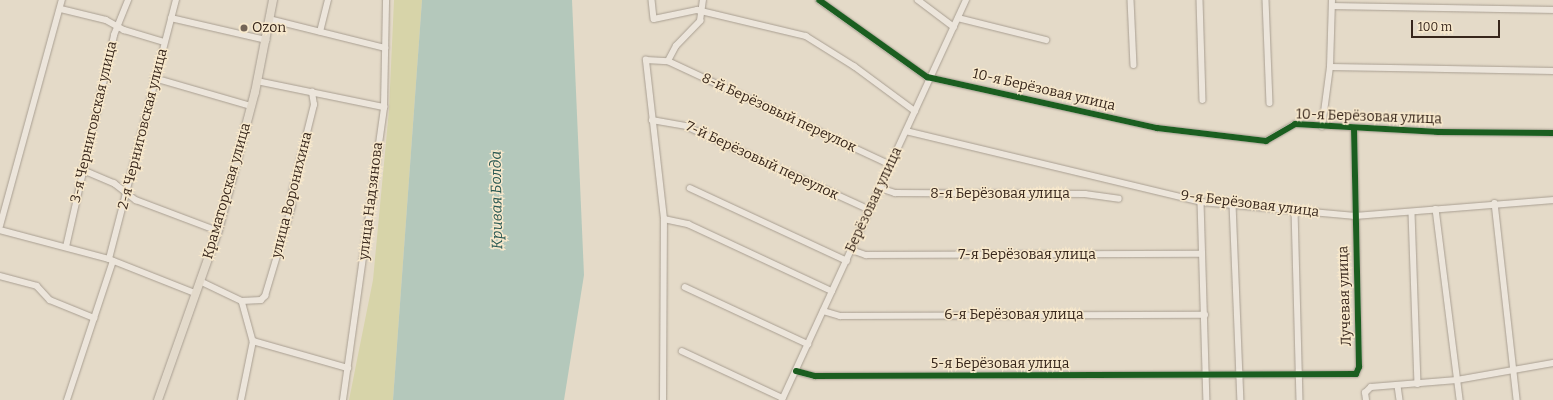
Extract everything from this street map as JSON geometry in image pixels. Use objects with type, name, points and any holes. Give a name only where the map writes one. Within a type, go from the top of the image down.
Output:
[{"type":"main road","name":"Краматорская улица","points":[[158,400],[218,231],[252,106],[273,0]]},
{"type":"street","points":[[0,226],[61,9],[62,0]]},
{"type":"street","name":"3-я Черниговская улица","points":[[66,247],[117,26],[128,0]]},
{"type":"street","name":"2-я Черниговская улица","points":[[67,400],[111,260],[127,193],[141,145],[143,117],[176,0]]},
{"type":"street","points":[[320,32],[328,0]]},
{"type":"street","name":"улица Надзянова","points":[[343,400],[384,107],[386,0]]},
{"type":"street","points":[[652,0],[654,19],[690,11],[703,12],[806,36],[854,66],[915,111]]},
{"type":"street","points":[[663,400],[664,219],[646,60],[668,61],[680,41],[700,21],[703,12],[702,0]]},
{"type":"street","points":[[819,0],[931,77]]},
{"type":"street","points":[[918,0],[954,27]]},
{"type":"street","name":"Берёзовая улица","points":[[783,399],[966,0]]},
{"type":"street","points":[[1131,0],[1134,65]]},
{"type":"street","points":[[1200,0],[1203,100]]},
{"type":"street","points":[[1266,0],[1270,103]]},
{"type":"street","points":[[1322,127],[1330,67],[1332,3],[1553,10]]},
{"type":"street","points":[[61,9],[72,10],[164,42]]},
{"type":"street","points":[[171,18],[266,40]]},
{"type":"street","points":[[958,18],[1046,40]]},
{"type":"street","points":[[269,19],[385,48]]},
{"type":"street","name":"8-й Берёзовый переулок","points":[[668,61],[891,165]]},
{"type":"street","points":[[1330,67],[1553,71]]},
{"type":"street","name":"10-я Берёзовая улица","points":[[931,77],[1177,131],[1266,141],[1289,125],[1354,129],[1553,132]]},
{"type":"street","points":[[154,78],[252,106]]},
{"type":"street","points":[[257,82],[384,107]]},
{"type":"street","name":"улица Воронихина","points":[[242,301],[261,300],[265,296],[292,206],[292,193],[314,105],[312,92]]},
{"type":"street","name":"7-й Берёзовый переулок","points":[[652,120],[681,123],[870,210]]},
{"type":"street","name":"Лучевая улица","points":[[1354,129],[1359,367],[1356,374]]},
{"type":"street","name":"9-я Берёзовая улица","points":[[906,132],[1201,202],[1355,216],[1412,213],[1495,203],[1553,200]]},
{"type":"street","points":[[83,170],[114,183],[136,200],[218,231]]},
{"type":"street","points":[[690,188],[847,261]]},
{"type":"street","name":"8-я Берёзовая улица","points":[[880,188],[895,193],[1085,194],[1119,199]]},
{"type":"street","points":[[1201,202],[1207,400]]},
{"type":"street","points":[[1495,203],[1517,400]]},
{"type":"street","points":[[1233,204],[1241,400]]},
{"type":"street","points":[[1436,209],[1460,400]]},
{"type":"street","points":[[1295,210],[1300,400]]},
{"type":"street","points":[[1412,213],[1418,384]]},
{"type":"street","points":[[664,219],[688,224],[832,291]]},
{"type":"street","points":[[0,230],[111,260],[195,293]]},
{"type":"street","name":"7-я Берёзовая улица","points":[[852,250],[866,255],[1202,254]]},
{"type":"street","points":[[0,276],[37,286],[50,300],[94,318]]},
{"type":"street","points":[[200,281],[242,301],[253,341],[241,400]]},
{"type":"street","points":[[684,287],[808,344]]},
{"type":"street","name":"6-я Берёзовая улица","points":[[823,311],[840,316],[1205,315]]},
{"type":"street","points":[[253,341],[348,368]]},
{"type":"street","points":[[682,351],[783,399]]},
{"type":"street","points":[[1366,400],[1366,393],[1371,387],[1457,380],[1553,363]]},
{"type":"street","name":"5-я Берёзовая улица","points":[[796,371],[815,376],[1299,376],[1356,374]]},
{"type":"street","points":[[1398,386],[1400,400]]},
{"type":"shaded area","points":[[394,0],[422,0],[393,400],[349,400],[373,280],[389,110]]},
{"type":"water","name":"Кривая Болда","points":[[422,0],[572,0],[584,275],[564,400],[393,400]]},
{"type":"cycle path","points":[[819,0],[927,77],[1157,128],[1266,141],[1295,124],[1439,132],[1553,133]]},
{"type":"cycle path","points":[[796,371],[815,376],[1356,374],[1359,367],[1354,129]]},
{"type":"place","name":"Ozon","points":[[244,28]]}]
